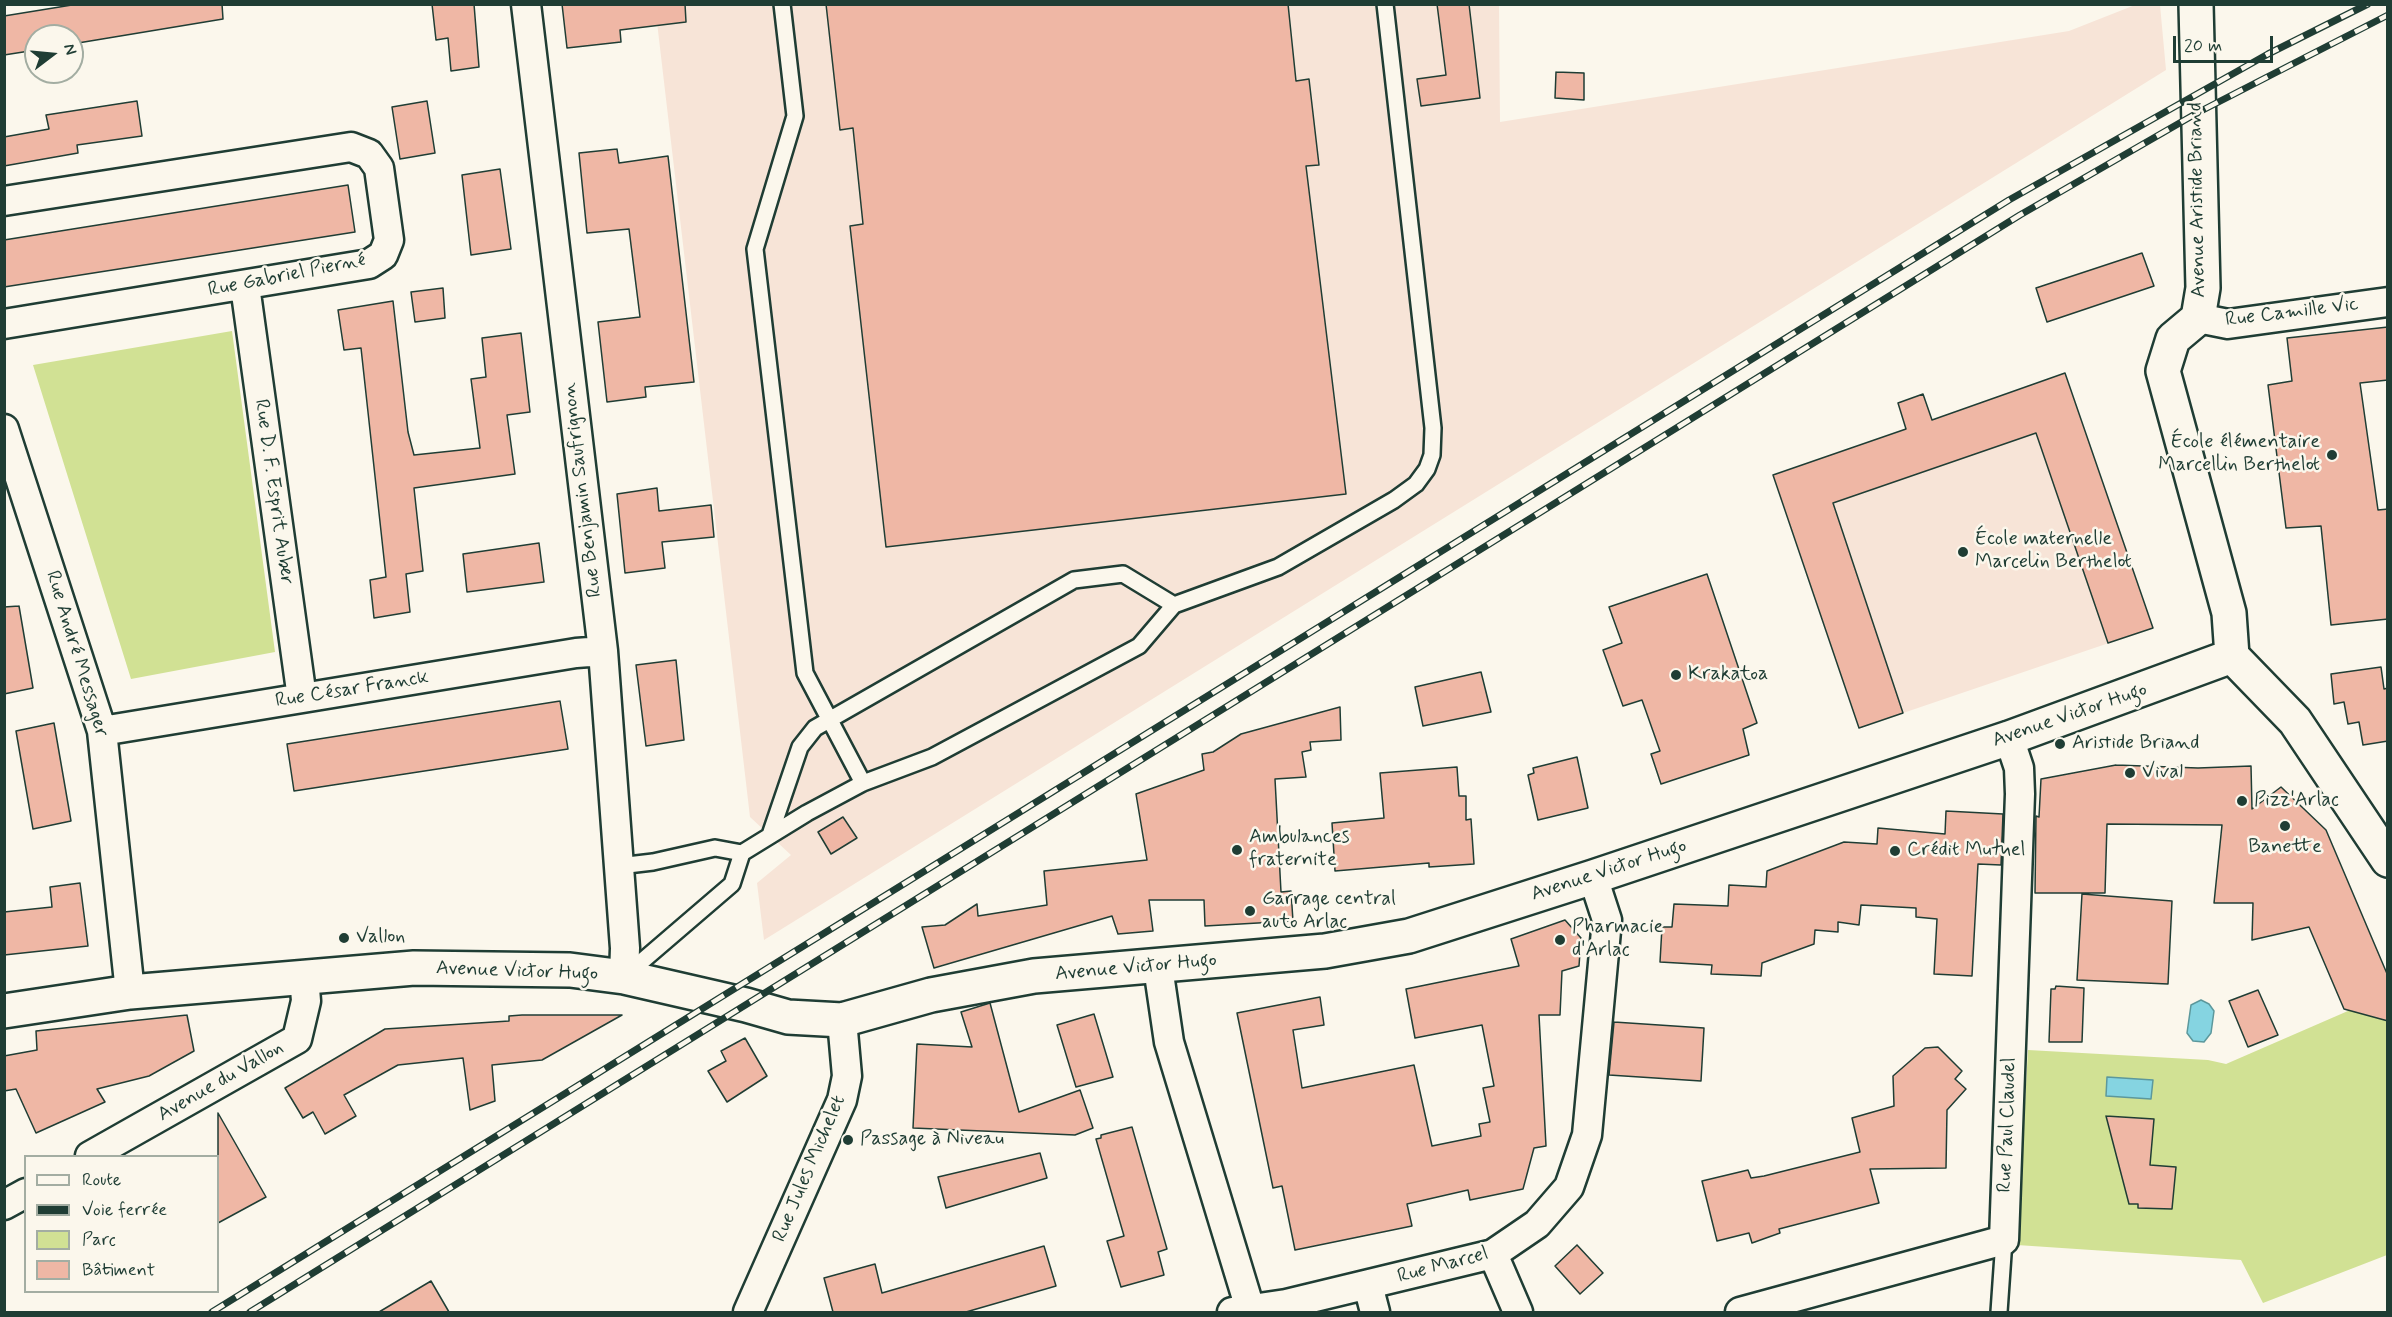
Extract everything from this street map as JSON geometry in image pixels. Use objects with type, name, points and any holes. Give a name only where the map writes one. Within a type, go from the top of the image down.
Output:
[{"type":"street","name":"Rue Benjamin Saufrignon","points":[[526,4],[603,651],[626,948],[624,977]]},
{"type":"street","name":"Avenue Aristide Briand","points":[[2196,4],[2203,288],[2198,318],[2173,339],[2163,371],[2229,613],[2232,656]]},
{"type":"street","name":"Rue Gabriel Pierné","points":[[4,201],[351,147],[369,154],[379,168],[389,240],[383,255],[369,264],[4,324]]},
{"type":"street","name":"Rue D. F. Esprit Auber","points":[[245,286],[302,698]]},
{"type":"street","name":"Rue Camille Vic","points":[[2198,318],[2228,324],[2388,302]]},
{"type":"street","name":"Rue André Messager","points":[[4,429],[102,731],[130,992]]},
{"type":"street","name":"Rue César Franck","points":[[102,731],[576,653],[603,651]]},
{"type":"street","name":"Avenue Victor Hugo","points":[[4,1011],[130,992],[414,968],[570,970],[624,977],[788,1017],[842,1020],[931,995],[1034,976],[1325,951],[1409,936],[1593,877],[2009,738],[2232,656]]},
{"type":"street","points":[[2232,656],[2295,722],[2388,860]]},
{"type":"street","name":"Rue Paul Claudel","points":[[2004,1240],[2020,794],[2019,768],[2009,738]]},
{"type":"street","name":"Rue Marcel","points":[[1244,1311],[1286,1304],[1493,1254],[1537,1224],[1569,1187],[1587,1135],[1607,920],[1593,877]]},
{"type":"street","points":[[1158,967],[1169,1042],[1244,1311]]},
{"type":"street","name":"Avenue du Vallon","points":[[92,1155],[297,1039],[306,1001],[304,976]]},
{"type":"street","name":"Rue Jules Michelet","points":[[748,1312],[842,1100],[847,1076],[842,1020]]},
{"type":"street","points":[[4,1205],[24,1194]]},
{"type":"street","points":[[1740,1312],[2004,1240]]},
{"type":"street","points":[[1493,1254],[1518,1312]]},
{"type":"street","points":[[1368,1285],[1375,1312]]},
{"type":"lane","points":[[782,4],[795,116],[755,249],[805,674],[863,783]]},
{"type":"lane","points":[[624,977],[732,884],[742,853],[770,835],[863,783],[932,757],[1139,646],[1174,605],[1278,567],[1394,500],[1416,484],[1429,462],[1433,428],[1385,4]]},
{"type":"lane","points":[[770,835],[800,747],[815,728],[829,719],[1074,580],[1123,574],[1174,605]]},
{"type":"lane","points":[[619,866],[653,862],[715,848],[742,853]]},
{"type":"lane","points":[[1999,1312],[2004,1240]]},
{"type":"shaded area","points":[[655,5],[1499,5],[1500,122],[2069,31],[2135,5],[2160,5],[2166,70],[764,940],[757,883],[791,855],[750,817]]},
{"type":"shaded area","name":"École maternelle Marcelin Berthelot","points":[[2065,373],[2153,628],[1859,728],[1773,475],[1906,429],[1898,403],[1923,394],[1932,420]]},
{"type":"green space","points":[[232,331],[275,652],[131,679],[33,365]]},
{"type":"green space","points":[[2387,994],[2387,1255],[2263,1303],[2241,1260],[2017,1245],[2028,1050],[2208,1060],[2226,1064]]},
{"type":"water","points":[[2201,1000],[2209,1004],[2214,1011],[2211,1033],[2204,1042],[2193,1041],[2187,1033],[2191,1005]]},
{"type":"water","points":[[2107,1077],[2153,1080],[2151,1099],[2106,1096]]},
{"type":"building","points":[[78,4],[222,4],[223,19],[84,42],[84,24],[24,24],[24,52],[4,55],[4,16]]},
{"type":"building","points":[[432,4],[474,4],[479,67],[451,71],[448,38],[436,40]]},
{"type":"building","points":[[562,4],[685,4],[686,22],[620,30],[621,42],[567,48]]},
{"type":"building","points":[[826,4],[1288,4],[1296,81],[1309,79],[1319,165],[1306,166],[1346,494],[886,547],[850,226],[863,224],[853,128],[840,130]]},
{"type":"building","points":[[1437,4],[1469,4],[1480,98],[1421,106],[1417,79],[1446,75]]},
{"type":"building","points":[[1556,72],[1584,73],[1584,100],[1555,98]]},
{"type":"building","points":[[137,101],[142,136],[77,145],[78,153],[4,166],[4,137],[49,129],[46,115]]},
{"type":"building","points":[[427,101],[435,153],[400,159],[392,107]]},
{"type":"building","points":[[617,149],[619,163],[668,156],[694,382],[645,387],[646,397],[607,402],[598,322],[640,317],[629,229],[587,233],[579,153]]},
{"type":"building","points":[[500,169],[511,249],[471,255],[462,175]]},
{"type":"building","points":[[348,185],[355,232],[4,287],[4,240]]},
{"type":"building","points":[[2142,253],[2154,286],[2047,322],[2036,288]]},
{"type":"building","points":[[443,288],[445,318],[415,322],[411,292]]},
{"type":"building","points":[[393,301],[408,432],[414,455],[480,448],[471,379],[486,377],[482,338],[521,333],[530,412],[507,415],[515,474],[414,488],[423,571],[406,574],[410,612],[374,618],[370,580],[386,577],[361,348],[344,350],[338,310]]},
{"type":"building","name":"École élémentaire Marcellin Berthelot","points":[[2388,327],[2388,380],[2360,383],[2378,510],[2388,509],[2388,619],[2331,625],[2321,526],[2286,528],[2268,385],[2292,381],[2287,338]]},
{"type":"building","points":[[2065,373],[2153,628],[2108,643],[2036,433],[1833,503],[1903,713],[1859,728],[1773,475],[1906,429],[1898,403],[1923,394],[1932,420]]},
{"type":"building","points":[[657,488],[659,511],[711,505],[714,537],[662,542],[665,568],[625,573],[617,494]]},
{"type":"building","points":[[539,543],[544,582],[467,592],[463,554]]},
{"type":"building","name":"Krakatoa","points":[[1707,574],[1757,723],[1743,729],[1749,755],[1661,784],[1651,754],[1660,751],[1642,700],[1623,706],[1603,650],[1622,643],[1609,607]]},
{"type":"building","points":[[19,606],[33,688],[4,694],[4,607]]},
{"type":"building","points":[[676,660],[684,740],[646,746],[636,665]]},
{"type":"building","points":[[2381,667],[2384,689],[2388,688],[2388,741],[2363,745],[2359,722],[2348,724],[2344,702],[2334,704],[2331,674]]},
{"type":"building","points":[[1481,672],[1491,712],[1423,726],[1415,687]]},
{"type":"building","points":[[560,701],[568,749],[294,791],[287,744]]},
{"type":"building","points":[[1340,707],[1341,740],[1310,742],[1311,750],[1302,752],[1306,777],[1275,779],[1281,892],[1291,891],[1293,921],[1205,926],[1204,900],[1149,900],[1153,931],[1118,934],[1112,916],[934,968],[922,927],[945,925],[977,904],[978,916],[1047,905],[1044,871],[1147,860],[1136,794],[1204,770],[1202,754],[1213,752],[1241,734]]},
{"type":"building","points":[[54,723],[71,821],[33,829],[16,731]]},
{"type":"building","points":[[1577,757],[1588,808],[1538,820],[1528,775],[1534,773],[1533,768]]},
{"type":"building","points":[[2116,765],[2198,768],[2251,766],[2252,809],[2281,787],[2326,830],[2388,976],[2388,1021],[2344,1009],[2309,927],[2252,940],[2253,903],[2214,903],[2222,825],[2107,824],[2105,893],[2035,893],[2036,816],[2039,817],[2041,779]]},
{"type":"building","points":[[1457,767],[1459,796],[1466,796],[1466,820],[1471,819],[1474,864],[1429,867],[1429,863],[1335,871],[1332,823],[1384,818],[1380,773]]},
{"type":"building","points":[[1946,811],[2003,814],[2001,865],[1978,864],[1972,976],[1934,974],[1937,919],[1916,917],[1916,908],[1861,905],[1859,925],[1838,922],[1838,932],[1815,930],[1814,944],[1762,963],[1761,976],[1711,974],[1712,965],[1660,962],[1662,927],[1672,927],[1674,904],[1728,906],[1729,885],[1766,887],[1767,871],[1844,842],[1877,844],[1878,828],[1945,834]]},
{"type":"building","points":[[843,817],[857,838],[831,854],[818,832]]},
{"type":"building","points":[[80,883],[88,946],[4,955],[4,912],[52,907],[50,887]]},
{"type":"building","points":[[2082,894],[2172,901],[2168,984],[2077,980]]},
{"type":"building","points":[[1565,920],[1581,938],[1579,966],[1562,971],[1560,1015],[1539,1015],[1546,1146],[1534,1148],[1523,1189],[1470,1200],[1468,1190],[1407,1204],[1412,1226],[1295,1250],[1282,1186],[1273,1188],[1237,1013],[1320,997],[1324,1025],[1293,1030],[1302,1088],[1414,1065],[1432,1146],[1481,1136],[1479,1124],[1490,1122],[1483,1088],[1494,1086],[1482,1025],[1415,1038],[1406,989],[1519,966],[1511,939]]},
{"type":"building","points":[[2056,986],[2084,988],[2082,1042],[2049,1042],[2051,989],[2055,989]]},
{"type":"building","points":[[2258,990],[2278,1035],[2248,1047],[2229,1001]]},
{"type":"building","points":[[990,1003],[1019,1112],[1080,1090],[1093,1128],[1075,1135],[913,1128],[917,1044],[972,1047],[961,1012]]},
{"type":"building","points":[[1094,1014],[1113,1077],[1076,1087],[1057,1025]]},
{"type":"building","points":[[187,1015],[194,1051],[149,1076],[97,1089],[105,1102],[36,1133],[16,1089],[4,1091],[4,1056],[37,1050],[36,1031]]},
{"type":"building","points":[[622,1015],[542,1060],[492,1065],[495,1101],[470,1110],[463,1058],[398,1065],[344,1095],[356,1116],[325,1134],[313,1112],[303,1118],[285,1088],[385,1029],[509,1021],[509,1016]]},
{"type":"building","points":[[1614,1022],[1704,1028],[1701,1081],[1609,1075]]},
{"type":"building","points":[[745,1038],[767,1076],[727,1102],[708,1071],[726,1061],[721,1051]]},
{"type":"building","points":[[1938,1047],[1962,1071],[1955,1079],[1966,1089],[1947,1110],[1946,1168],[1870,1169],[1879,1203],[1779,1229],[1780,1233],[1752,1243],[1749,1233],[1717,1241],[1702,1181],[1748,1170],[1751,1178],[1764,1176],[1860,1152],[1852,1118],[1894,1106],[1893,1076],[1925,1048]]},
{"type":"building","points":[[218,1113],[266,1197],[219,1222],[219,1155]]},
{"type":"building","points":[[2106,1116],[2154,1119],[2150,1165],[2176,1167],[2172,1209],[2138,1208],[2138,1204],[2129,1204]]},
{"type":"building","points":[[1132,1127],[1167,1249],[1158,1252],[1164,1275],[1121,1287],[1107,1241],[1124,1236],[1096,1139],[1101,1138],[1101,1135]]},
{"type":"building","points":[[1040,1153],[1047,1178],[946,1208],[938,1177]]},
{"type":"building","points":[[1577,1245],[1603,1273],[1580,1294],[1555,1266]]},
{"type":"building","points":[[1044,1246],[1056,1286],[966,1312],[833,1312],[824,1278],[875,1264],[882,1293]]},
{"type":"building","points":[[431,1281],[449,1312],[379,1312]]},
{"type":"railway","points":[[212,1312],[2009,200],[2268,54],[2368,4]]},
{"type":"railway","points":[[250,1312],[2020,215],[2197,113],[2388,15]]},
{"type":"place","name":"École élémentaire Marcellin Berthelot","points":[[2332,455]]},
{"type":"place","name":"École maternelle Marcelin Berthelot","points":[[1963,552]]},
{"type":"place","name":"Krakatoa","points":[[1676,675]]},
{"type":"place","name":"Aristide Briand","points":[[2060,744]]},
{"type":"place","name":"Vival","points":[[2130,773]]},
{"type":"place","name":"Pizz'Arlac","points":[[2242,801]]},
{"type":"place","name":"Banette","points":[[2285,826]]},
{"type":"place","name":"Ambulances fraternite","points":[[1237,850]]},
{"type":"place","name":"Crédit Mutuel","points":[[1895,851]]},
{"type":"place","name":"Garrage central auto Arlac","points":[[1250,911]]},
{"type":"place","name":"Vallon","points":[[344,938]]},
{"type":"place","name":"Pharmacie d'Arlac","points":[[1560,940]]},
{"type":"place","name":"Passage à Niveau","points":[[848,1140]]}]
